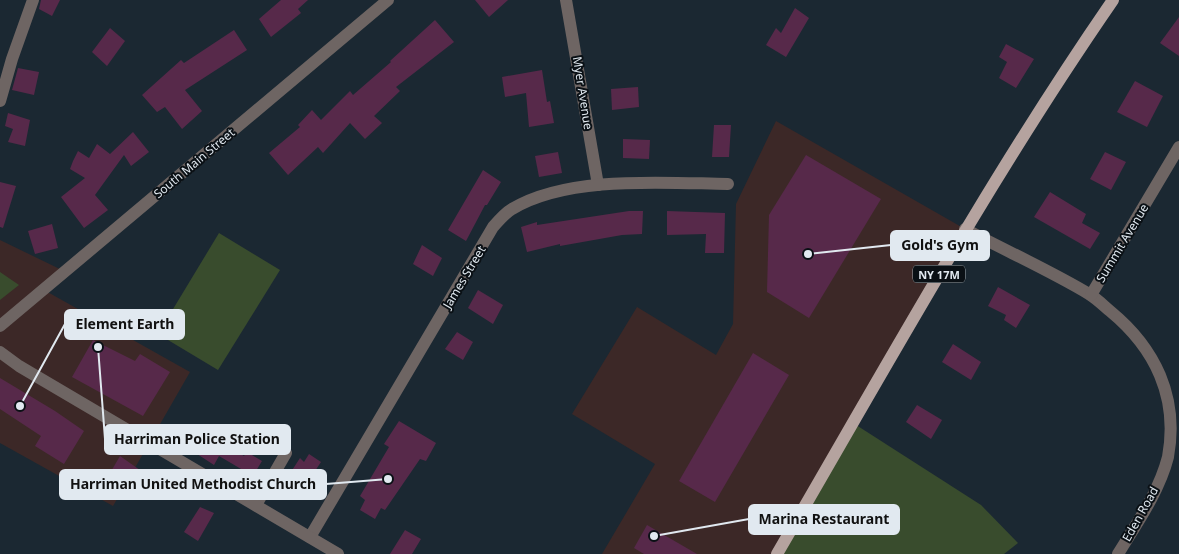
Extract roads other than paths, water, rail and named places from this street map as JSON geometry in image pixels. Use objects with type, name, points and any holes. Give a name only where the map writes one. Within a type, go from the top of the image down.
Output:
[{"type":"main road","name":"NY 17M","points":[[777,554],[965,230],[1065,70],[1113,0]]},
{"type":"street","points":[[0,101],[12,59],[33,0]]},
{"type":"street","name":"South Main Street","points":[[0,326],[388,0]]},
{"type":"street","name":"Myer Avenue","points":[[566,0],[598,185]]},
{"type":"street","name":"Summit Avenue","points":[[965,230],[1091,295],[1179,147]]},
{"type":"street","name":"James Street","points":[[310,537],[494,227],[503,216],[527,201],[562,190],[626,182],[728,184]]},
{"type":"street","name":"Eden Road","points":[[1091,295],[1122,321],[1145,346],[1174,396],[1168,458],[1154,494],[1118,554]]},
{"type":"street","points":[[0,352],[19,366],[338,554]]},
{"type":"street","points":[[256,505],[286,453]]},
{"type":"place","name":"Gold's Gym","points":[[808,254]]},
{"type":"place","name":"Harriman Police Station","points":[[98,347]]},
{"type":"place","name":"Element Earth","points":[[20,406]]},
{"type":"place","name":"Harriman United Methodist Church","points":[[388,479]]},
{"type":"place","name":"Marina Restaurant","points":[[654,536]]}]
